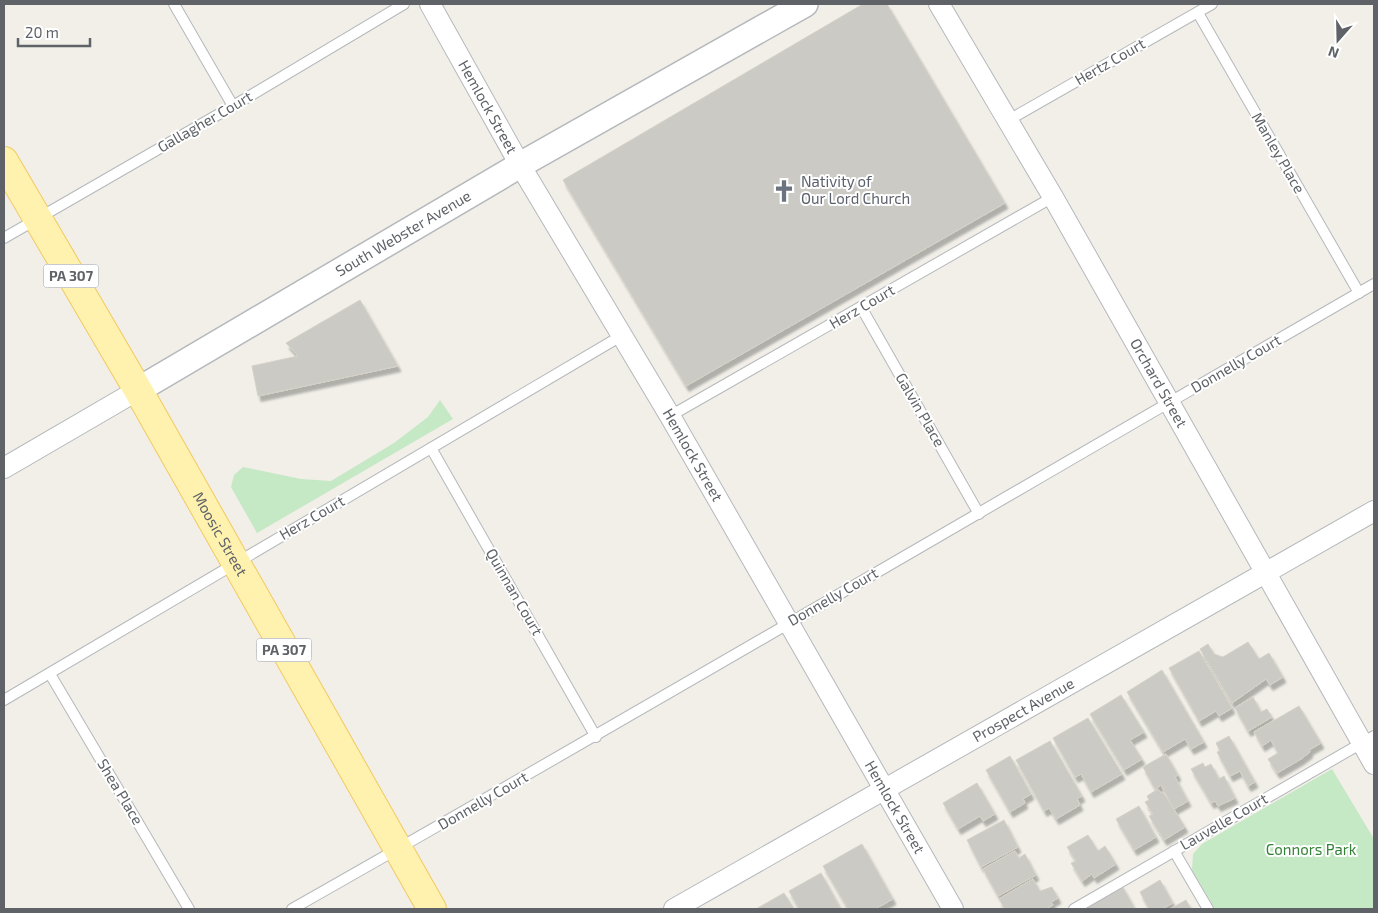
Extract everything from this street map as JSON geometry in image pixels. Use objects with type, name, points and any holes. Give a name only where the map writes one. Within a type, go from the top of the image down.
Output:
[{"type":"main road","name":"Moosic Street","points":[[4,160],[138,390],[234,563],[432,909]]},
{"type":"street","name":"Hemlock Street","points":[[430,4],[520,165],[620,336],[670,416],[953,909]]},
{"type":"street","name":"South Webster Avenue","points":[[4,468],[520,165],[805,4]]},
{"type":"street","name":"Orchard Street","points":[[940,4],[1053,197],[1267,572],[1368,739],[1374,764]]},
{"type":"street","name":"Prospect Avenue","points":[[674,909],[1374,511]]},
{"type":"lane","points":[[174,4],[233,106]]},
{"type":"lane","name":"Gallagher Court","points":[[4,238],[233,106],[404,4]]},
{"type":"lane","name":"Hertz Court","points":[[1007,121],[1212,4]]},
{"type":"lane","name":"Manley Place","points":[[1198,12],[1359,293]]},
{"type":"lane","name":"Herz Court","points":[[670,416],[1053,197]]},
{"type":"lane","name":"Donnelly Court","points":[[292,909],[596,737],[788,622],[979,514],[1374,284]]},
{"type":"lane","name":"Galvin Place","points":[[861,307],[979,514]]},
{"type":"lane","name":"Herz Court","points":[[4,700],[620,336]]},
{"type":"lane","name":"Quinnan Court","points":[[431,448],[596,737]]},
{"type":"lane","name":"Shea Place","points":[[50,674],[189,909]]},
{"type":"lane","name":"Lauvelle Court","points":[[1074,909],[1368,739]]},
{"type":"lane","points":[[1174,851],[1208,909]]},
{"type":"green space","points":[[440,400],[453,419],[257,533],[231,487],[234,475],[243,467],[301,479],[331,481],[394,443],[428,417]]},
{"type":"green space","name":"Connors Park","points":[[1332,769],[1374,839],[1374,909],[1215,909],[1192,870],[1193,854],[1202,844]]},
{"type":"building","name":"Nativity of Our Lord Church","points":[[863,4],[887,4],[1005,203],[686,386],[563,180]]},
{"type":"building","points":[[360,300],[398,366],[258,396],[252,366],[298,356],[286,343]]},
{"type":"building","points":[[1248,642],[1259,659],[1269,653],[1283,677],[1270,685],[1266,679],[1232,703],[1200,649],[1208,644],[1214,654],[1223,657]]},
{"type":"building","points":[[1199,651],[1232,708],[1219,716],[1216,711],[1199,721],[1169,668]]},
{"type":"building","points":[[1162,670],[1204,742],[1191,749],[1185,739],[1163,752],[1127,692]]},
{"type":"building","points":[[1121,695],[1144,732],[1130,740],[1142,759],[1124,770],[1090,714]]},
{"type":"building","points":[[1253,697],[1261,712],[1267,709],[1272,717],[1248,731],[1235,708]]},
{"type":"building","points":[[1299,706],[1321,743],[1309,750],[1310,752],[1301,759],[1277,773],[1268,759],[1278,753],[1271,740],[1262,746],[1254,732]]},
{"type":"building","points":[[1088,718],[1122,774],[1091,792],[1081,774],[1075,777],[1053,738]]},
{"type":"building","points":[[1229,736],[1255,782],[1248,786],[1240,771],[1230,776],[1217,752],[1220,751],[1216,743]]},
{"type":"building","points":[[1050,741],[1082,796],[1077,799],[1080,805],[1056,819],[1049,808],[1044,811],[1016,760]]},
{"type":"building","points":[[1166,754],[1178,775],[1175,777],[1188,801],[1174,809],[1161,785],[1155,789],[1143,767]]},
{"type":"building","points":[[1010,756],[1031,794],[1023,799],[1025,803],[1010,812],[986,770]]},
{"type":"building","points":[[1203,763],[1205,767],[1211,764],[1219,779],[1224,776],[1235,798],[1218,806],[1215,801],[1211,803],[1191,769]]},
{"type":"building","points":[[977,783],[995,814],[983,821],[980,816],[958,829],[943,803]]},
{"type":"building","points":[[1158,789],[1161,793],[1163,792],[1185,827],[1164,840],[1149,816],[1153,814],[1145,802],[1149,800],[1147,796]]},
{"type":"building","points":[[1139,806],[1156,837],[1134,850],[1116,819]]},
{"type":"building","points":[[1004,820],[1018,847],[981,867],[967,840]]},
{"type":"building","points":[[1088,835],[1098,851],[1105,846],[1116,864],[1094,878],[1092,874],[1082,881],[1071,863],[1076,861],[1067,847]]},
{"type":"building","points":[[862,844],[893,899],[875,909],[848,909],[823,866]]},
{"type":"building","points":[[1015,851],[1019,858],[1025,854],[1036,875],[998,896],[983,869]]},
{"type":"building","points":[[821,873],[841,909],[799,909],[789,891]]},
{"type":"building","points":[[1033,879],[1040,891],[1052,887],[1058,898],[1051,902],[1053,905],[1046,909],[1005,909],[999,899]]},
{"type":"building","points":[[1160,880],[1173,903],[1162,909],[1149,909],[1140,892]]},
{"type":"building","points":[[1121,884],[1135,909],[1084,909],[1082,907]]},
{"type":"building","points":[[784,893],[794,909],[756,909]]},
{"type":"building","points":[[1186,900],[1191,909],[1170,909]]},
{"type":"place","name":"Nativity of Our Lord Church","points":[[784,191]]}]
